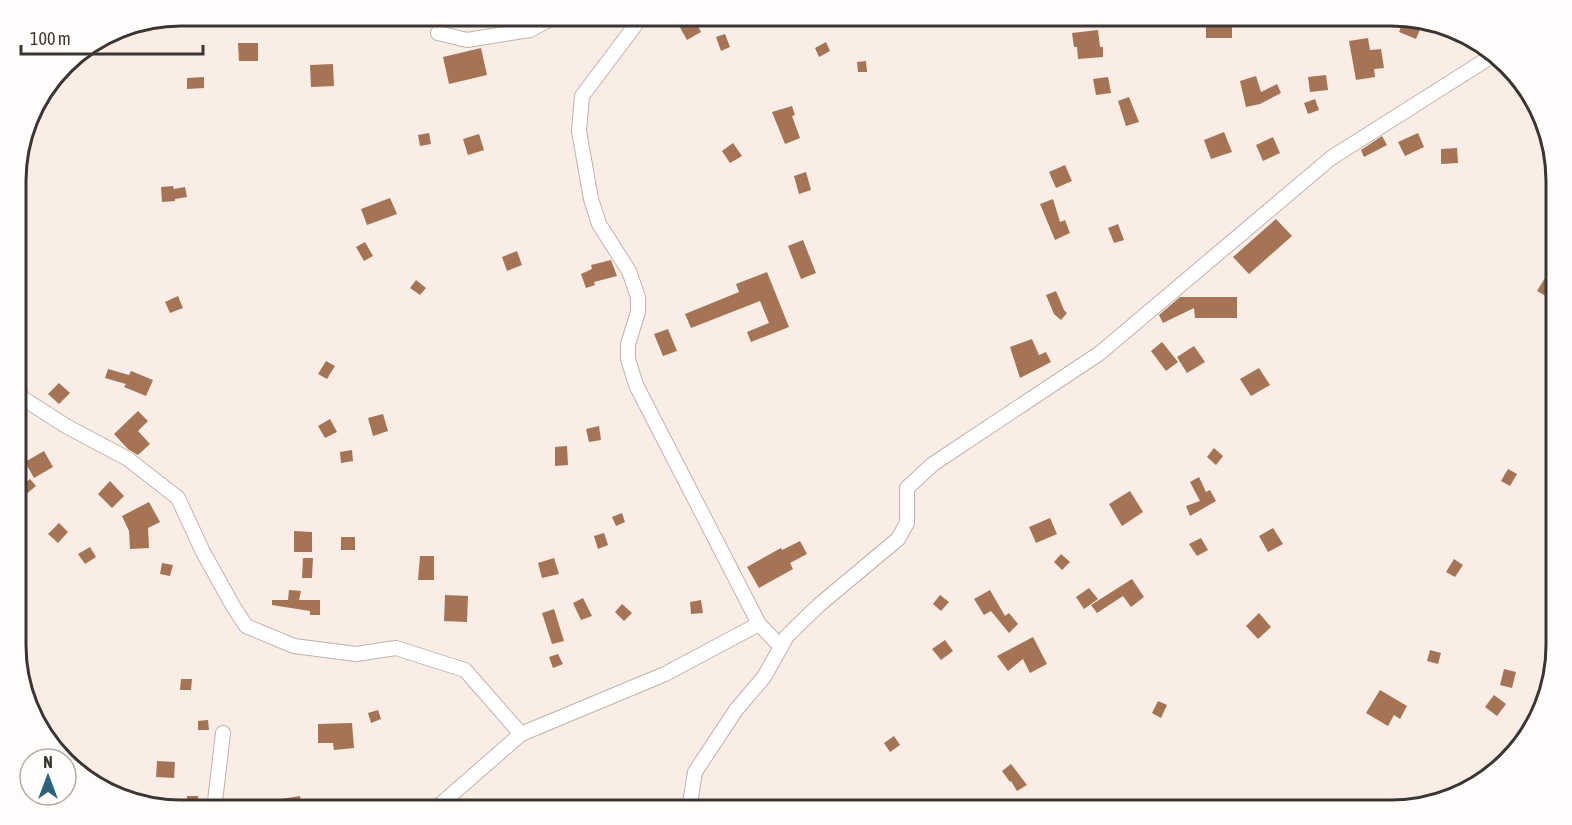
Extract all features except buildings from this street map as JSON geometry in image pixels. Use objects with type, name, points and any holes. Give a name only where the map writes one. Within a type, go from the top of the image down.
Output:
[{"type":"street","points":[[438,33],[467,40],[530,30],[537,26]]},
{"type":"street","points":[[635,26],[582,96],[579,131],[591,199],[599,224],[629,271],[638,297],[638,312],[628,344],[628,359],[636,385],[759,624],[781,647]]},
{"type":"street","points":[[690,800],[695,772],[736,710],[764,677],[787,636],[819,605],[898,539],[907,523],[907,488],[933,464],[1100,353],[1331,158],[1487,59]]},
{"type":"street","points":[[26,400],[66,426],[128,459],[178,498],[203,552],[246,626],[294,646],[356,654],[396,648],[465,670],[521,734]]},
{"type":"street","points":[[446,800],[521,734],[665,674],[759,624]]},
{"type":"street","points":[[215,800],[223,733]]}]
